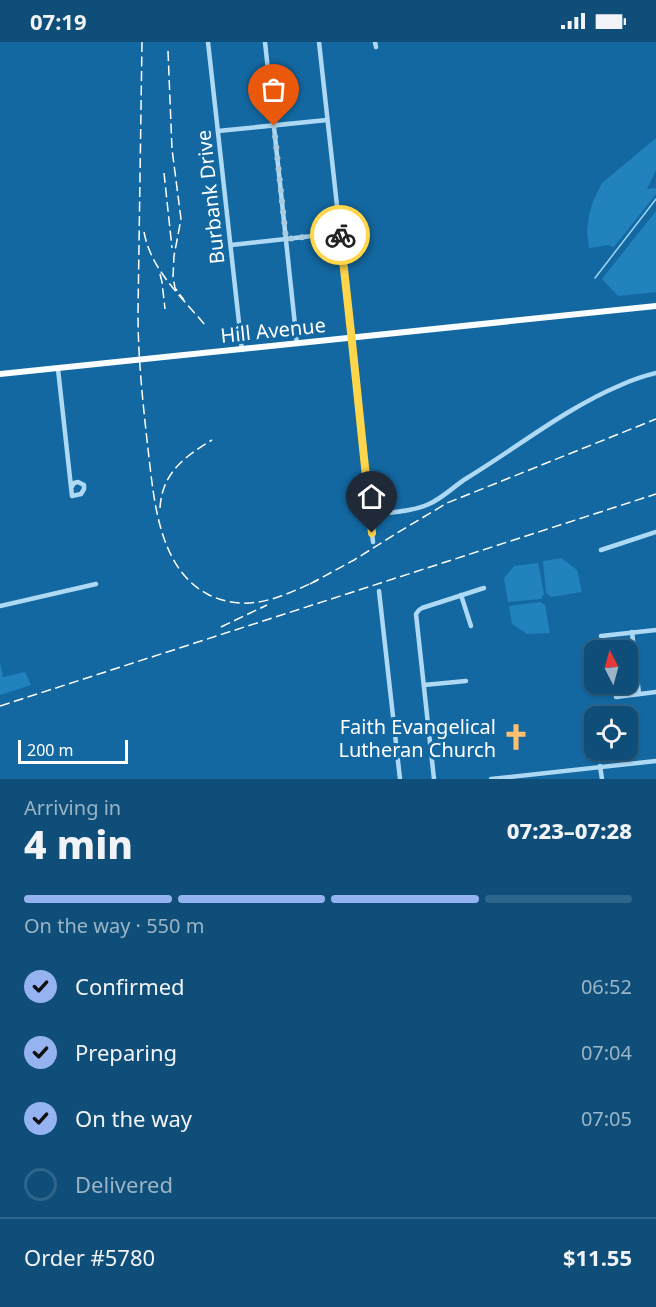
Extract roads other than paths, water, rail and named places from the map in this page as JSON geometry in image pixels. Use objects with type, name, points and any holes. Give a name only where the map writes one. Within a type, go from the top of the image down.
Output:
[{"type":"main road","name":"Hill Avenue","points":[[0,374],[656,306]]},
{"type":"street","name":"Burbank Drive","points":[[208,42],[242,350]]},
{"type":"street","points":[[265,42],[297,344]]},
{"type":"street","points":[[319,42],[353,339],[373,542]]},
{"type":"street","points":[[218,131],[327,120]]},
{"type":"street","points":[[231,245],[340,233]]},
{"type":"street","points":[[58,369],[71,488]]},
{"type":"street","points":[[370,515],[428,505],[576,408],[620,385],[656,373]]},
{"type":"street","points":[[600,550],[656,532]]},
{"type":"street","points":[[0,606],[96,584]]},
{"type":"street","points":[[434,779],[417,612],[422,608],[484,588]]},
{"type":"street","points":[[379,591],[400,779]]},
{"type":"street","points":[[461,595],[471,626]]},
{"type":"street","points":[[601,636],[656,630]]},
{"type":"street","points":[[632,632],[639,694]]},
{"type":"street","points":[[424,685],[466,681]]},
{"type":"street","points":[[616,697],[656,692]]},
{"type":"street","points":[[429,735],[472,731]]},
{"type":"street","points":[[490,779],[656,760]]},
{"type":"street","points":[[600,766],[602,779]]},
{"type":"street","points":[[550,772],[551,779]]},
{"type":"waterway","points":[[595,278],[656,199]]},
{"type":"railway","points":[[142,42],[139,347],[150,469],[156,510],[162,531],[169,551],[179,568],[192,583],[209,595],[221,599],[245,603],[266,601],[318,580]]},
{"type":"railway","points":[[168,51],[172,149],[181,219],[174,256],[173,277],[175,288],[184,300]]},
{"type":"railway","points":[[164,173],[172,248]]},
{"type":"railway","points":[[144,232],[160,270],[205,325]]},
{"type":"railway","points":[[160,274],[165,309]]},
{"type":"railway","points":[[310,584],[447,503],[656,419]]},
{"type":"railway","points":[[160,508],[165,485],[176,467],[212,440]]},
{"type":"railway","points":[[0,706],[656,494]]},
{"type":"railway","points":[[221,627],[267,605]]},
{"type":"place","name":"Faith Evangelical Lutheran Church","points":[[516,737]]}]
